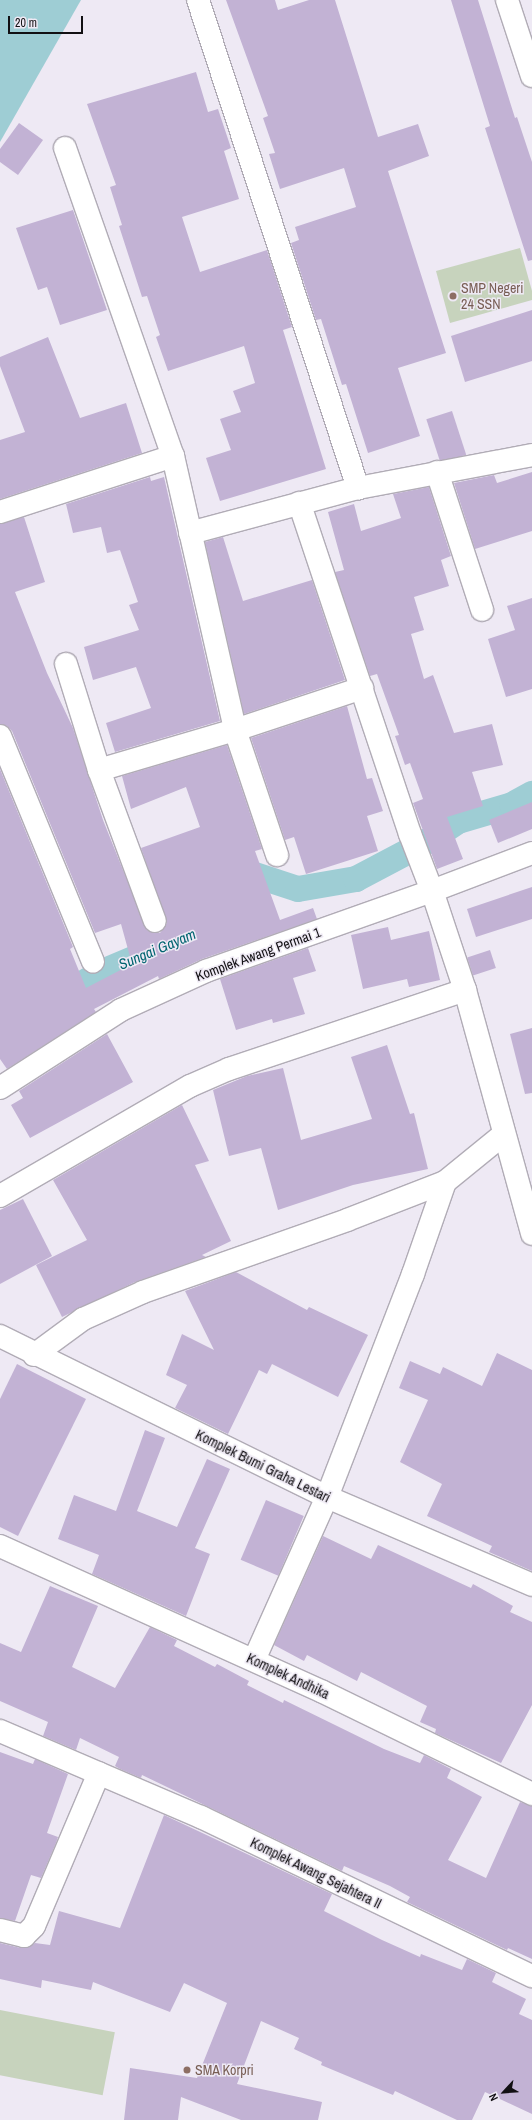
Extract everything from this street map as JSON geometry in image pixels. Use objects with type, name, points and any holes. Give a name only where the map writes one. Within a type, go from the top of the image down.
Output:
[{"type":"street","points":[[198,0],[358,488]]},
{"type":"street","points":[[507,0],[532,76]]},
{"type":"street","points":[[65,148],[173,456],[235,730],[277,855]]},
{"type":"street","points":[[190,533],[358,488],[532,455]]},
{"type":"street","points":[[0,512],[173,456]]},
{"type":"street","points":[[437,472],[482,610]]},
{"type":"street","points":[[299,503],[419,862],[432,891],[465,990],[532,1234]]},
{"type":"street","points":[[66,664],[99,770],[155,921]]},
{"type":"street","points":[[99,770],[235,730],[362,688]]},
{"type":"street","points":[[0,736],[93,962]]},
{"type":"street","name":"Komplek Awang Permai 1","points":[[0,1088],[135,1004],[206,972],[432,891],[532,853]]},
{"type":"street","points":[[0,1196],[190,1086],[229,1069],[465,990]]},
{"type":"street","points":[[34,1355],[83,1319],[143,1292],[347,1220],[445,1182],[504,1134]]},
{"type":"street","points":[[254,1660],[327,1497],[413,1274],[445,1182]]},
{"type":"street","name":"Komplek Bumi Graha Lestari","points":[[0,1336],[34,1355],[327,1497],[532,1585]]},
{"type":"street","name":"Komplek Andhika","points":[[0,1546],[41,1562],[254,1660],[532,1794]]},
{"type":"street","name":"Komplek Awang Sejahtera II","points":[[0,1731],[201,1817],[532,1976]]},
{"type":"street","points":[[0,1930],[24,1936],[34,1926],[99,1773]]},
{"type":"green space","points":[[520,248],[532,291],[532,300],[450,323],[436,271]]},
{"type":"green space","points":[[0,2010],[115,2032],[103,2095],[0,2075]]},
{"type":"water","points":[[0,0],[81,0],[0,142]]},
{"type":"building","points":[[226,0],[275,0],[278,10],[309,0],[335,0],[378,137],[418,124],[429,156],[388,171],[446,353],[398,368],[420,436],[368,453],[346,384],[342,385],[321,319],[316,320],[291,243],[299,240],[295,227],[356,207],[344,168],[280,189],[269,154],[275,153],[263,118],[268,116]]},
{"type":"building","points":[[451,0],[478,0],[515,118],[517,117],[532,162],[532,260],[528,261],[485,128],[490,126]]},
{"type":"building","points":[[196,72],[208,112],[218,109],[231,148],[224,151],[239,199],[182,217],[200,272],[267,250],[292,327],[283,330],[326,469],[220,501],[206,458],[231,450],[220,419],[241,412],[233,391],[255,383],[244,346],[168,371],[156,337],[160,335],[147,296],[142,297],[119,226],[122,225],[110,187],[116,185],[87,104]]},
{"type":"building","points":[[19,123],[43,140],[18,175],[0,162],[0,149]]},
{"type":"building","points":[[73,210],[107,310],[60,325],[47,287],[38,290],[16,228]]},
{"type":"building","points":[[532,310],[532,361],[465,382],[451,336]]},
{"type":"building","points":[[48,337],[80,418],[126,403],[142,453],[0,499],[0,440],[25,432],[0,366],[0,357]]},
{"type":"building","points":[[452,411],[466,455],[441,463],[426,419]]},
{"type":"building","points":[[532,472],[532,531],[475,549],[454,483],[494,475],[497,483]]},
{"type":"building","points":[[150,477],[151,481],[164,477],[220,721],[115,752],[106,723],[151,708],[136,667],[93,680],[84,647],[139,630],[129,605],[138,602],[120,550],[107,553],[101,527],[73,533],[66,504]]},
{"type":"building","points":[[429,487],[451,556],[441,560],[449,586],[414,597],[424,630],[411,634],[424,679],[433,675],[454,733],[492,724],[503,765],[472,772],[483,806],[447,817],[463,859],[437,869],[413,803],[423,799],[410,763],[405,765],[395,736],[399,735],[377,674],[370,676],[335,572],[344,570],[328,512],[354,504],[361,531],[401,518],[393,494]]},
{"type":"building","points":[[24,517],[45,582],[15,592],[47,673],[73,728],[103,820],[147,930],[160,933],[167,923],[141,848],[200,827],[186,787],[131,809],[122,776],[227,745],[262,849],[255,851],[280,920],[313,908],[317,919],[202,959],[159,979],[158,976],[94,1009],[96,1012],[7,1069],[0,1059],[0,769],[73,947],[70,949],[86,988],[132,964],[121,924],[95,933],[12,731],[7,726],[0,724],[0,524]]},
{"type":"building","points":[[223,537],[243,601],[312,580],[345,680],[244,714],[205,542]]},
{"type":"building","points":[[532,598],[532,689],[506,697],[488,639],[515,630],[507,606]]},
{"type":"building","points":[[347,706],[367,779],[372,778],[383,811],[367,816],[378,851],[306,874],[294,837],[285,840],[251,738]]},
{"type":"building","points":[[532,802],[532,829],[498,843],[489,820]]},
{"type":"building","points":[[532,887],[532,919],[476,937],[467,909]]},
{"type":"building","points":[[388,927],[391,940],[429,931],[440,980],[409,987],[407,979],[363,989],[351,935]]},
{"type":"building","points":[[308,948],[316,971],[293,978],[305,1014],[273,1023],[272,1019],[236,1030],[220,979]]},
{"type":"building","points":[[490,950],[496,968],[473,975],[467,957]]},
{"type":"building","points":[[532,1028],[532,1093],[525,1094],[510,1034]]},
{"type":"building","points":[[107,1034],[133,1082],[30,1138],[11,1105],[23,1098],[19,1091]]},
{"type":"building","points":[[387,1045],[410,1114],[414,1113],[428,1169],[353,1185],[278,1210],[261,1148],[229,1156],[213,1090],[247,1076],[283,1068],[301,1140],[372,1119],[351,1057]]},
{"type":"building","points":[[182,1105],[209,1161],[195,1165],[231,1241],[202,1255],[206,1257],[135,1282],[62,1317],[36,1265],[87,1240],[53,1180]]},
{"type":"building","points":[[23,1199],[52,1256],[0,1284],[0,1210]]},
{"type":"building","points":[[236,1272],[307,1310],[309,1307],[368,1335],[338,1397],[272,1364],[267,1374],[259,1370],[228,1434],[175,1408],[187,1385],[166,1375],[182,1334],[214,1350],[185,1291]]},
{"type":"building","points":[[497,1353],[532,1370],[532,1571],[489,1552],[492,1546],[427,1516],[442,1484],[400,1462],[428,1400],[399,1388],[410,1361],[440,1374],[443,1367],[482,1386]]},
{"type":"building","points":[[17,1364],[86,1399],[18,1536],[0,1527],[0,1399]]},
{"type":"building","points":[[145,1430],[165,1438],[137,1511],[177,1527],[207,1459],[230,1469],[195,1548],[210,1554],[186,1616],[92,1574],[99,1555],[58,1539],[74,1495],[116,1511]]},
{"type":"building","points":[[266,1500],[304,1516],[278,1576],[241,1560]]},
{"type":"building","points":[[323,1536],[371,1559],[378,1545],[471,1588],[473,1584],[513,1606],[510,1612],[532,1622],[532,1705],[501,1763],[435,1733],[436,1729],[420,1722],[427,1706],[361,1672],[357,1681],[307,1655],[304,1661],[274,1645]]},
{"type":"building","points":[[50,1586],[98,1606],[72,1667],[115,1688],[150,1627],[177,1640],[174,1646],[215,1667],[217,1664],[249,1681],[247,1685],[283,1703],[284,1700],[384,1749],[420,1763],[424,1755],[451,1769],[447,1778],[482,1797],[448,1860],[486,1878],[520,1802],[532,1806],[532,1959],[508,1948],[507,1950],[407,1902],[410,1897],[390,1886],[344,1866],[342,1871],[142,1775],[141,1778],[120,1769],[115,1766],[119,1757],[80,1738],[76,1750],[43,1736],[48,1722],[0,1701],[0,1643],[21,1652]]},
{"type":"building","points":[[0,1752],[33,1764],[35,1759],[68,1774],[47,1833],[58,1837],[56,1843],[41,1878],[31,1875],[15,1921],[0,1918]]},
{"type":"building","points":[[164,1815],[332,1894],[324,1911],[382,1940],[420,1957],[421,1954],[462,1970],[467,1959],[496,1973],[492,1982],[526,1999],[519,2014],[532,2020],[532,2114],[485,2092],[472,2120],[457,2120],[395,2091],[393,2095],[321,2065],[322,2062],[294,2049],[299,2038],[261,2021],[237,2084],[322,2102],[318,2120],[241,2120],[181,2097],[178,2120],[124,2120],[130,2068],[197,2078],[227,2003],[184,1983],[170,2012],[93,1982],[91,1990],[42,1980],[41,1988],[0,1979],[0,1943],[21,1948],[28,1948],[35,1943],[50,1945],[59,1911],[120,1928]]},
{"type":"waterway","name":"Sungai Gayam","points":[[232,873],[237,869],[298,889],[356,879],[430,840],[458,821],[512,805],[532,794]]},
{"type":"waterway","name":"Sungai Gayam","points":[[0,1034],[100,973],[164,946]]},
{"type":"place","name":"SMP Negeri 24 SSN","points":[[453,296]]},
{"type":"place","name":"SMA Korpri","points":[[187,2070]]}]
